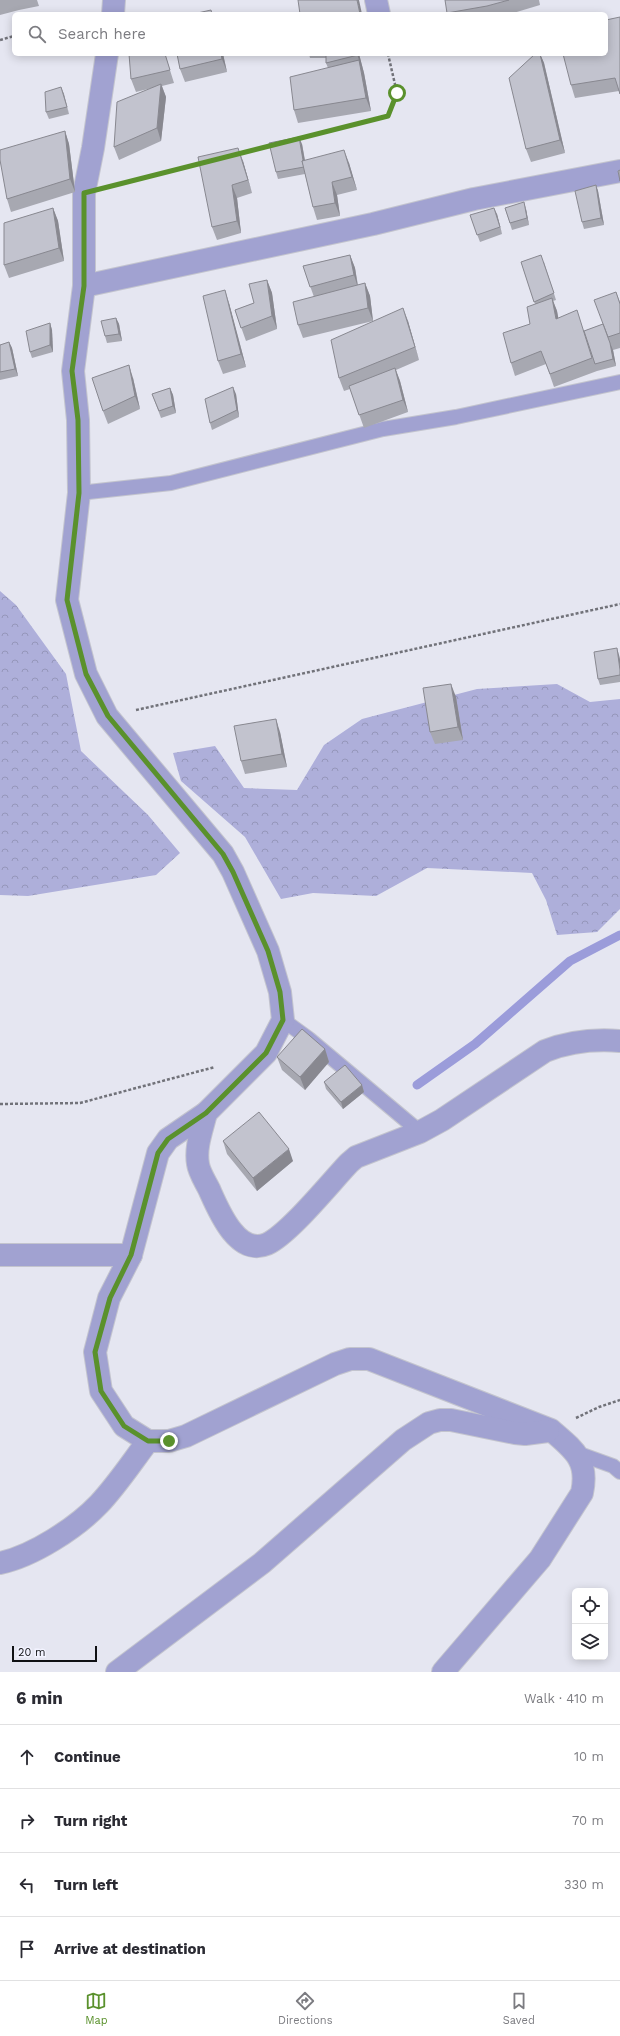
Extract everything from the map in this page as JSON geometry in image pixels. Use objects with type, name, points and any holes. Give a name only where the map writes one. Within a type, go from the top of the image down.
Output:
[{"type":"street","points":[[113,12],[114,0]]},
{"type":"street","points":[[376,0],[379,12]]},
{"type":"street","points":[[107,56],[84,193],[84,286],[72,371],[78,420],[79,493],[67,600],[86,674],[108,716],[223,854],[233,872],[268,951],[280,992],[283,1020],[266,1053],[206,1113],[168,1139],[158,1153],[131,1255],[110,1298],[95,1352],[101,1391],[124,1426],[148,1441],[169,1441],[186,1436],[334,1364],[350,1359],[369,1359],[550,1430],[576,1453],[583,1466],[585,1481],[582,1493],[540,1559],[443,1672]]},
{"type":"street","points":[[84,286],[372,224],[474,199],[620,171]]},
{"type":"street","points":[[206,1113],[197,1150],[198,1165],[225,1223],[243,1242],[254,1246],[265,1245],[284,1233],[356,1157],[420,1132],[453,1113],[546,1051],[559,1046],[607,1040],[620,1041]]},
{"type":"street","points":[[0,1255],[131,1255]]},
{"type":"street","points":[[118,1672],[262,1563],[403,1440],[429,1423],[440,1420],[451,1420],[525,1434],[550,1430]]},
{"type":"street","points":[[0,1563],[14,1560],[36,1550],[88,1514],[100,1503],[148,1441]]},
{"type":"lane","points":[[79,493],[171,483],[384,429],[456,417],[620,382]]},
{"type":"lane","points":[[283,1020],[309,1039],[420,1132]]},
{"type":"lane","points":[[576,1453],[613,1466],[620,1472]]},
{"type":"path","points":[[0,40],[12,37]]},
{"type":"path","points":[[297,139],[388,116],[397,93],[388,56]]},
{"type":"path","points":[[236,154],[274,145]]},
{"type":"path","points":[[84,193],[206,162]]},
{"type":"path","points":[[108,716],[620,604]]},
{"type":"path","points":[[0,1104],[80,1104],[222,1065]]},
{"type":"path","points":[[550,1430],[599,1407],[620,1400]]},
{"type":"green space","points":[[0,591],[16,605],[66,674],[81,751],[148,815],[180,853],[156,875],[28,896],[0,895]]},
{"type":"green space","points":[[557,684],[590,702],[620,699],[620,909],[597,932],[557,935],[546,900],[532,873],[427,868],[376,896],[313,893],[281,899],[245,837],[181,781],[173,753],[215,746],[244,788],[297,790],[324,745],[362,719],[477,689]]},
{"type":"building","points":[[298,0],[357,0],[360,12],[300,12]]},
{"type":"building","points":[[445,0],[509,0],[487,6],[447,12]]},
{"type":"building","points":[[620,17],[620,94],[615,78],[571,85],[564,56],[608,56],[608,20]]},
{"type":"building","points":[[129,56],[166,56],[170,70],[131,79]]},
{"type":"building","points":[[177,56],[221,56],[222,59],[180,69]]},
{"type":"building","points":[[326,56],[354,56],[326,63]]},
{"type":"building","points":[[533,56],[540,56],[560,140],[526,149],[509,78]]},
{"type":"building","points":[[359,60],[366,98],[294,110],[290,77]]},
{"type":"building","points":[[161,84],[157,128],[114,147],[117,102]]},
{"type":"building","points":[[61,87],[67,107],[46,112],[45,92]]},
{"type":"building","points":[[65,131],[70,179],[7,199],[0,160],[0,150]]},
{"type":"building","points":[[299,137],[304,167],[276,172],[269,143]]},
{"type":"building","points":[[238,148],[248,180],[232,185],[237,221],[212,227],[198,157]]},
{"type":"building","points":[[344,150],[352,177],[332,182],[335,203],[313,207],[302,161]]},
{"type":"building","points":[[620,170],[620,181],[618,171]]},
{"type":"building","points":[[596,185],[601,218],[582,222],[575,191]]},
{"type":"building","points":[[524,202],[527,218],[510,223],[505,208]]},
{"type":"building","points":[[53,208],[59,248],[4,265],[4,223]]},
{"type":"building","points":[[494,208],[500,227],[477,235],[470,215]]},
{"type":"building","points":[[350,255],[354,275],[310,287],[303,266]]},
{"type":"building","points":[[541,255],[554,293],[534,302],[521,262]]},
{"type":"building","points":[[267,280],[272,316],[241,328],[235,310],[254,303],[249,284]]},
{"type":"building","points":[[365,283],[368,308],[298,325],[293,302]]},
{"type":"building","points":[[225,290],[241,354],[218,361],[203,296]]},
{"type":"building","points":[[616,292],[620,304],[620,333],[608,337],[594,300]]},
{"type":"building","points":[[552,298],[556,319],[577,310],[592,358],[550,374],[541,351],[511,363],[503,333],[530,324],[527,307]]},
{"type":"building","points":[[403,308],[415,347],[339,378],[331,340]]},
{"type":"building","points":[[116,318],[119,334],[105,336],[101,321]]},
{"type":"building","points":[[50,323],[50,345],[30,352],[26,331]]},
{"type":"building","points":[[603,324],[610,343],[613,359],[595,364],[584,331]]},
{"type":"building","points":[[9,342],[15,369],[0,372],[0,345]]},
{"type":"building","points":[[129,365],[135,396],[103,411],[92,378]]},
{"type":"building","points":[[395,368],[403,400],[359,415],[349,386]]},
{"type":"building","points":[[233,387],[237,410],[210,423],[205,399]]},
{"type":"building","points":[[170,388],[173,406],[159,411],[152,394]]},
{"type":"building","points":[[617,648],[620,675],[598,679],[594,652]]},
{"type":"building","points":[[451,684],[458,727],[430,732],[423,688]]},
{"type":"building","points":[[276,719],[282,754],[241,761],[234,726]]},
{"type":"building","points":[[302,1029],[325,1049],[300,1077],[277,1057]]},
{"type":"building","points":[[345,1065],[362,1085],[341,1102],[324,1082]]},
{"type":"building","points":[[259,1112],[289,1149],[253,1178],[223,1141]]},
{"type":"waterway","points":[[417,1085],[475,1044],[570,961],[620,935]]},
{"type":"route","points":[[169,1441],[148,1441],[124,1426],[101,1391],[95,1352],[110,1298],[131,1255],[158,1153],[168,1139],[206,1113],[266,1053],[283,1020],[280,992],[268,951],[233,872],[223,854],[155,775],[108,716],[86,674],[67,600],[79,493],[80,450],[72,371],[84,286],[84,193],[388,116],[397,93]]}]
